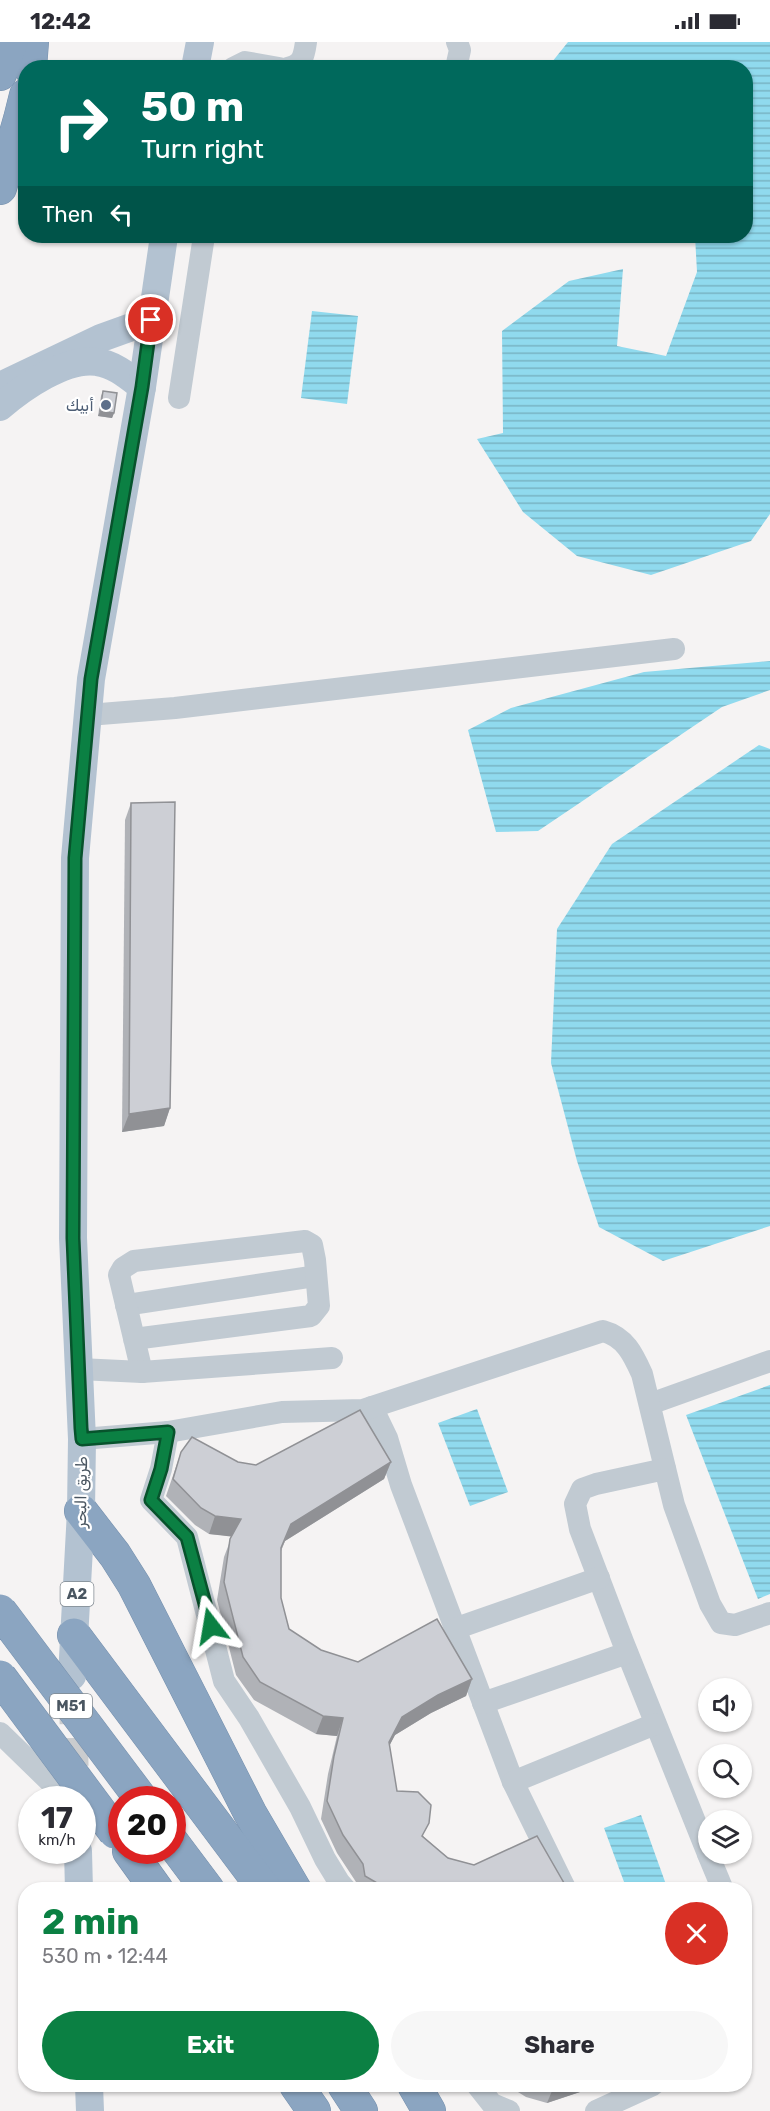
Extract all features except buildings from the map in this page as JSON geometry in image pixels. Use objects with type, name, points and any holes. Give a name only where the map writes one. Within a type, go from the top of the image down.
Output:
[{"type":"highway","points":[[0,74],[11,42]]},
{"type":"highway","points":[[31,60],[32,42]]},
{"type":"highway","points":[[0,188],[18,126]]},
{"type":"highway","points":[[81,1511],[115,1555],[134,1586],[250,1813],[290,1882]]},
{"type":"highway","name":"M51","points":[[0,1611],[131,1786]]},
{"type":"highway","points":[[74,1635],[259,1882]]},
{"type":"highway","name":"M51","points":[[0,1677],[108,1822]]},
{"type":"highway","points":[[186,1861],[202,1882]]},
{"type":"highway","name":"M51","points":[[139,1864],[152,1882]]},
{"type":"highway","points":[[301,2092],[314,2111]]},
{"type":"highway","points":[[349,2092],[361,2111]]},
{"type":"main road","points":[[197,60],[200,42]]},
{"type":"main road","name":"طريق البحر","points":[[72,1676],[81,1511],[82,1439],[73,1238],[75,858],[91,679],[142,387],[163,243]]},
{"type":"main road","points":[[0,386],[101,338],[151,320]]},
{"type":"main road","points":[[0,407],[39,380],[65,366],[81,362],[108,365],[142,387]]},
{"type":"main road","points":[[78,1864],[79,1882]]},
{"type":"main road","points":[[89,2092],[90,2111]]},
{"type":"lane","points":[[302,60],[306,42]]},
{"type":"lane","points":[[458,42],[460,50],[458,60]]},
{"type":"lane","points":[[179,398],[203,243]]},
{"type":"lane","points":[[88,716],[175,708],[674,649]]},
{"type":"lane","points":[[134,1339],[311,1316],[319,1306],[312,1245],[305,1241],[134,1261],[123,1268],[119,1275],[134,1339],[142,1372]]},
{"type":"lane","points":[[126,1305],[316,1276]]},
{"type":"lane","points":[[82,1439],[168,1432],[282,1412],[363,1410],[603,1331],[616,1335],[636,1360],[642,1374],[674,1505],[710,1604],[721,1623],[735,1624],[770,1613]]},
{"type":"lane","points":[[79,1369],[142,1372],[332,1358]]},
{"type":"lane","points":[[650,1404],[770,1361]]},
{"type":"lane","points":[[372,1407],[387,1438],[401,1485],[457,1628],[513,1782],[562,1882]]},
{"type":"lane","points":[[168,1432],[161,1469],[151,1500],[187,1537],[224,1681],[249,1718],[300,1807],[325,1859],[339,1882]]},
{"type":"lane","points":[[665,1469],[582,1489],[575,1504],[580,1529],[698,1829]]},
{"type":"lane","points":[[457,1628],[599,1578]]},
{"type":"lane","points":[[483,1703],[627,1653]]},
{"type":"lane","points":[[513,1782],[655,1724]]},
{"type":"lane","points":[[0,1733],[60,1786]]},
{"type":"lane","points":[[712,1864],[720,1882]]},
{"type":"lane","points":[[483,2092],[492,2104],[508,2111]]},
{"type":"lane","points":[[596,2111],[638,2092]]},
{"type":"water","points":[[568,42],[770,42],[770,514],[751,541],[651,575],[577,556],[523,512],[477,439],[503,433],[502,331],[569,281],[623,269],[617,346],[666,356],[697,272],[695,243],[753,243],[753,60],[554,60]]},
{"type":"water","points":[[312,311],[358,316],[347,404],[301,398]]},
{"type":"water","points":[[770,661],[770,690],[722,707],[538,831],[496,832],[468,730],[511,708],[644,672]]},
{"type":"water","points":[[759,745],[770,749],[770,1226],[663,1261],[599,1227],[577,1161],[551,1063],[557,929],[612,844]]},
{"type":"water","points":[[770,1385],[770,1594],[758,1599],[686,1415]]},
{"type":"water","points":[[477,1409],[508,1492],[470,1506],[438,1423]]},
{"type":"water","points":[[641,1815],[665,1882],[624,1882],[604,1828]]},
{"type":"tunnel","points":[[73,1696],[75,1786]]},
{"type":"place","name":"أبيك","points":[[106,405]]},
{"type":"route","points":[[151,320],[142,387],[91,679],[75,858],[73,1238],[81,1428],[82,1439],[168,1432],[161,1469],[151,1500],[187,1537],[211,1626]]}]
